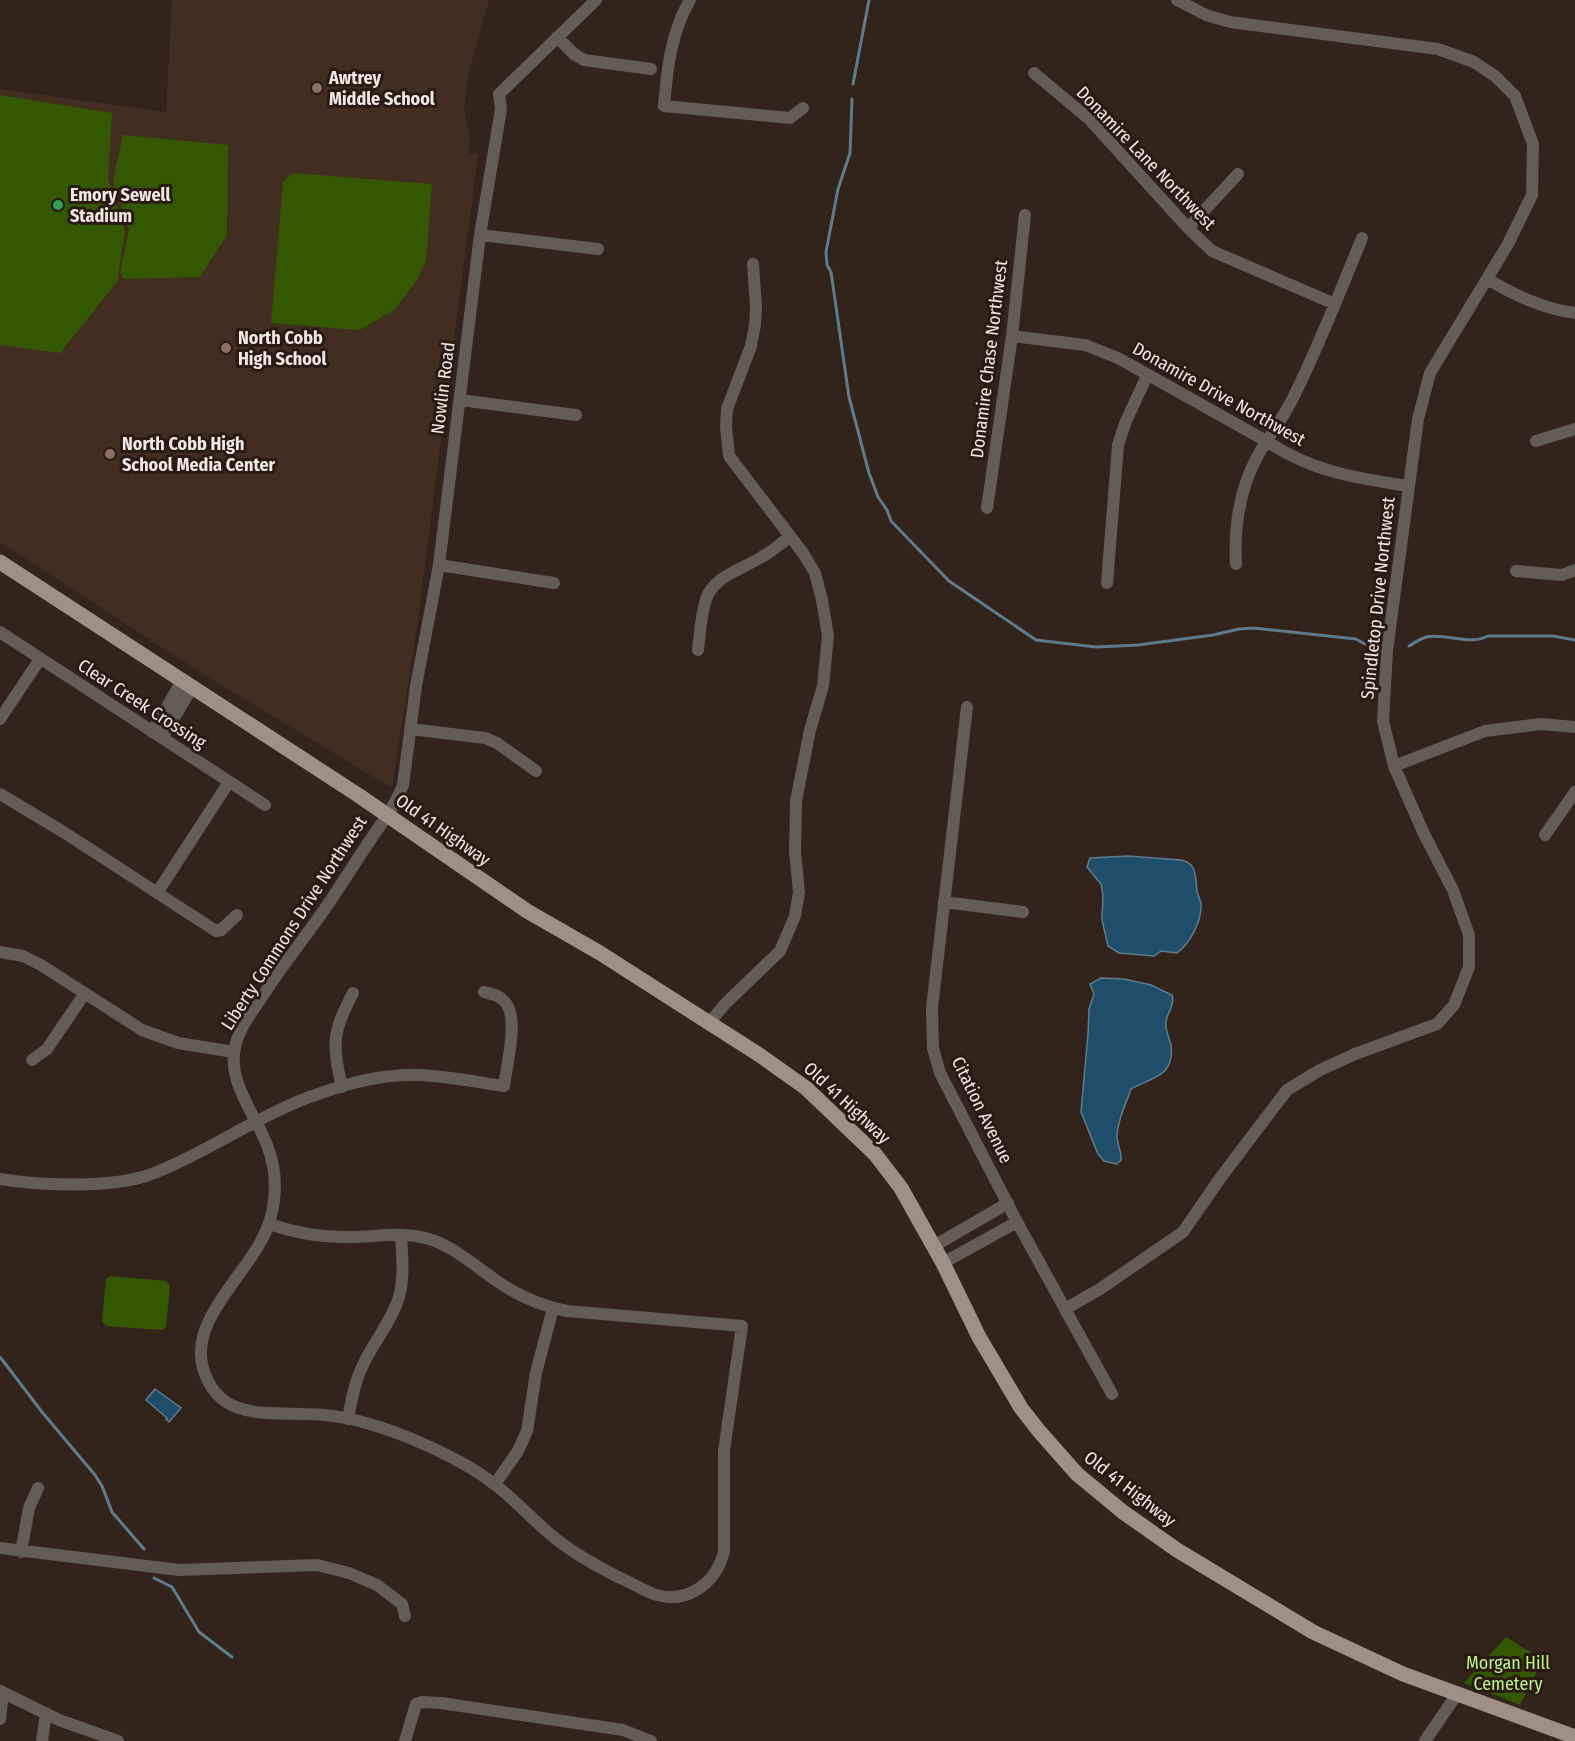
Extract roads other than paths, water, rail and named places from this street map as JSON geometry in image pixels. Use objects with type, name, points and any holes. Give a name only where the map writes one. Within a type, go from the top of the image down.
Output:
[{"type":"main road","name":"Old 41 Highway","points":[[0,562],[387,815],[527,911],[709,1023],[806,1088],[875,1154],[901,1188],[943,1263],[979,1337],[1021,1408],[1059,1455],[1097,1492],[1177,1550],[1313,1632],[1403,1674],[1575,1737]]},
{"type":"street","name":"Nowlin Road","points":[[387,815],[403,785],[416,686],[440,565],[480,235],[501,109],[499,94],[596,0]]},
{"type":"street","points":[[690,0],[676,26],[666,77],[664,106],[790,118],[803,108]]},
{"type":"street","name":"Spindletop Drive Northwest","points":[[1065,1309],[1100,1289],[1183,1232],[1221,1177],[1287,1090],[1320,1070],[1355,1054],[1437,1024],[1454,1005],[1469,967],[1469,935],[1454,890],[1424,834],[1394,766],[1383,721],[1387,651],[1418,419],[1430,373],[1508,244],[1532,195],[1533,144],[1515,96],[1495,76],[1474,62],[1438,49],[1230,22],[1206,15],[1177,0]]},
{"type":"street","points":[[557,37],[574,54],[584,60],[651,69]]},
{"type":"street","name":"Donamire Lane Northwest","points":[[1034,74],[1089,119],[1188,228],[1212,251],[1335,304]]},
{"type":"street","points":[[1188,228],[1238,174]]},
{"type":"street","name":"Donamire Chase Northwest","points":[[987,508],[1012,336],[1025,215]]},
{"type":"street","points":[[480,235],[598,249]]},
{"type":"street","points":[[1236,564],[1234,533],[1240,503],[1257,458],[1292,400],[1362,238]]},
{"type":"street","points":[[709,1023],[725,1004],[780,951],[795,916],[799,892],[794,843],[796,801],[810,730],[823,686],[828,636],[815,573],[729,456],[726,428],[727,409],[751,346],[755,325],[753,264]]},
{"type":"street","points":[[1487,279],[1517,296],[1575,313]]},
{"type":"street","name":"Donamire Drive Northwest","points":[[1012,336],[1085,345],[1118,358],[1287,454],[1332,473],[1408,486]]},
{"type":"street","points":[[1107,583],[1118,445],[1126,421],[1147,376]]},
{"type":"street","points":[[460,400],[576,415]]},
{"type":"street","points":[[1536,441],[1575,429]]},
{"type":"street","points":[[698,650],[706,597],[714,586],[726,576],[762,558],[790,536]]},
{"type":"street","points":[[440,565],[554,583]]},
{"type":"street","points":[[1516,571],[1562,575],[1575,570]]},
{"type":"street","name":"Clear Creek Crossing","points":[[0,632],[265,805]]},
{"type":"street","points":[[0,719],[40,659]]},
{"type":"street","points":[[157,735],[187,684]]},
{"type":"street","name":"Citation Avenue","points":[[967,707],[932,1008],[933,1048],[940,1073],[1017,1222],[1112,1394]]},
{"type":"street","points":[[1394,766],[1485,731],[1541,724],[1575,727]]},
{"type":"street","points":[[410,729],[485,738],[497,742],[536,771]]},
{"type":"street","points":[[157,893],[229,782]]},
{"type":"street","points":[[1545,835],[1575,792]]},
{"type":"street","points":[[0,794],[216,931],[221,930],[237,915]]},
{"type":"street","name":"Liberty Commons Drive Northwest","points":[[387,815],[322,912],[292,951],[236,1042],[234,1068],[238,1084],[267,1145],[275,1177],[275,1197],[269,1224],[257,1248],[204,1330],[200,1355],[205,1375],[221,1398],[239,1409],[262,1414],[306,1414],[348,1419],[395,1433],[450,1457],[495,1484],[555,1538],[602,1569],[660,1596],[682,1596],[698,1590],[712,1579],[724,1552],[723,1451],[742,1326],[582,1313],[553,1308]]},
{"type":"street","points":[[944,902],[1023,912]]},
{"type":"street","points":[[0,952],[32,960],[132,1025],[152,1035],[187,1045],[234,1052]]},
{"type":"street","points":[[0,1179],[56,1184],[100,1184],[130,1180],[162,1169],[305,1098],[342,1086],[384,1078],[417,1075],[504,1086],[511,1027],[510,1011],[499,996],[484,992]]},
{"type":"street","points":[[32,1060],[47,1049],[85,993]]},
{"type":"street","points":[[342,1086],[335,1052],[335,1035],[353,993]]},
{"type":"street","points":[[934,1246],[1008,1203]]},
{"type":"street","points":[[943,1263],[1017,1222]]},
{"type":"street","points":[[269,1224],[323,1237],[401,1235],[422,1237],[442,1244],[509,1289],[553,1308],[536,1373],[527,1431],[518,1451],[495,1484]]},
{"type":"street","points":[[348,1419],[362,1366],[389,1321],[398,1300],[402,1281],[401,1235]]},
{"type":"street","points":[[21,1552],[29,1508],[38,1488]]},
{"type":"street","points":[[0,1548],[178,1570],[317,1565],[349,1573],[377,1585],[402,1604],[405,1616]]},
{"type":"street","points":[[0,1719],[2,1692],[74,1726],[118,1741]]},
{"type":"street","points":[[1425,1741],[1457,1694]]},
{"type":"street","points":[[405,1741],[416,1704],[422,1702],[623,1730],[651,1741]]},
{"type":"street","points":[[42,1741],[46,1713]]},
{"type":"water","points":[[1128,856],[1181,860],[1193,867],[1201,903],[1200,917],[1191,937],[1177,953],[1161,951],[1154,956],[1119,953],[1108,946],[1102,920],[1101,884],[1087,867],[1090,858]]},
{"type":"water","points":[[1101,978],[1124,979],[1151,985],[1172,995],[1173,999],[1166,1025],[1171,1045],[1169,1064],[1166,1070],[1154,1078],[1131,1089],[1118,1124],[1117,1139],[1121,1160],[1117,1164],[1104,1161],[1098,1154],[1081,1112],[1089,1009],[1094,994],[1090,984]]},
{"type":"water","points":[[155,1389],[181,1408],[169,1422],[146,1400]]},
{"type":"waterway","points":[[853,84],[869,0]]},
{"type":"waterway","points":[[852,99],[850,153],[838,189],[826,252],[827,265],[831,272],[849,397],[869,473],[878,497],[891,521],[949,581],[1036,640],[1096,647],[1138,645],[1253,628],[1356,639],[1365,644]]},
{"type":"waterway","points":[[1409,646],[1426,637],[1434,636],[1465,640],[1488,636],[1553,636],[1575,640]]},
{"type":"waterway","points":[[0,1357],[95,1475],[112,1512],[144,1549]]},
{"type":"waterway","points":[[154,1578],[172,1587],[199,1632],[232,1657]]},
{"type":"place","name":"Awtrey Middle School","points":[[317,88]]},
{"type":"place","name":"Emory Sewell Stadium","points":[[58,205]]},
{"type":"place","name":"North Cobb High School","points":[[226,348]]},
{"type":"place","name":"North Cobb High School Media Center","points":[[110,454]]},
{"type":"park label","name":"Morgan Hill Cemetery","points":[[1508,1673]]}]
